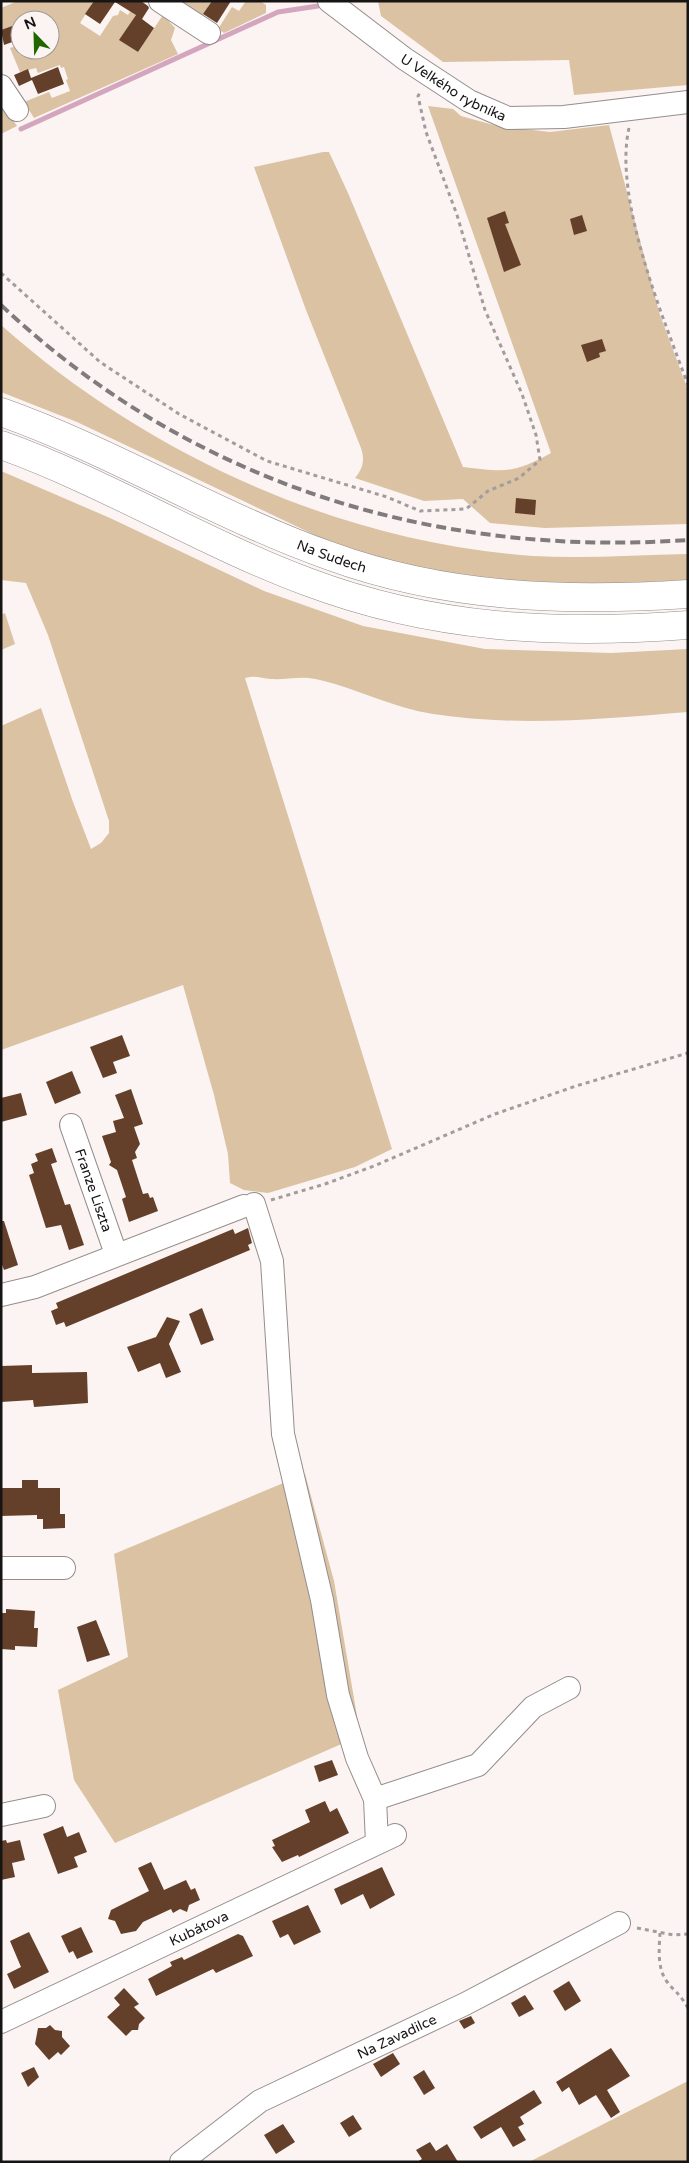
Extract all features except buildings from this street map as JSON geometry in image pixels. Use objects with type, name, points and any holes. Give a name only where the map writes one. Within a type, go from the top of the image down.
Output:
[{"type":"main road","name":"Na Sudech","points":[[1,412],[69,438],[293,542],[370,569],[449,588],[526,597],[688,594]]},
{"type":"main road","points":[[1,446],[104,489],[246,556],[308,582],[374,604],[447,620],[526,629],[606,630],[688,625]]},
{"type":"street","points":[[160,1],[209,33]]},
{"type":"street","name":"U Velkého rybníka","points":[[329,1],[428,74],[469,101],[508,118],[560,118],[688,102]]},
{"type":"street","points":[[1,86],[18,110]]},
{"type":"street","name":"Franze Liszta","points":[[71,1125],[116,1254]]},
{"type":"street","points":[[1,1295],[35,1286],[249,1205],[272,1261],[283,1434],[322,1600],[338,1695],[357,1758],[375,1799],[478,1765],[533,1707],[569,1688]]},
{"type":"street","points":[[1,1568],[64,1568]]},
{"type":"street","name":"Kubátova","points":[[1,2022],[386,1839],[375,1799]]},
{"type":"street","points":[[1,1815],[44,1806]]},
{"type":"street","name":"Na Zavadilce","points":[[181,2162],[260,2101],[465,2004],[619,1922]]},
{"type":"path","points":[[1,273],[100,362],[179,414],[267,461],[387,497],[420,512],[466,509],[488,490],[519,478],[540,460],[536,435],[522,394],[485,310],[457,215],[426,132],[418,96],[428,74]]},
{"type":"path","points":[[637,108],[625,150],[627,187],[658,301],[688,385]]},
{"type":"path","points":[[249,1205],[325,1184],[374,1166],[433,1140],[522,1105],[576,1086],[688,1053]]},
{"type":"path","points":[[619,1922],[660,1933],[688,1934]]},
{"type":"path","points":[[660,1933],[659,1958],[663,1974],[667,1983],[681,1994],[688,2008]]},
{"type":"shaded area","points":[[18,1],[94,1],[80,23],[100,36],[113,16],[118,15],[120,10],[128,15],[136,1],[132,12],[136,15],[120,40],[138,52],[163,15],[175,28],[171,40],[178,54],[34,118],[24,102],[49,92],[52,98],[70,91],[66,80],[68,79],[64,67],[61,68],[60,65],[38,73],[36,68],[20,72],[15,60],[60,60],[60,10],[10,10],[10,27],[1,30],[1,8]]},
{"type":"shaded area","points":[[177,1],[212,1],[201,18]]},
{"type":"shaded area","points":[[246,1],[260,1],[266,5],[266,13],[224,33],[218,29],[232,7],[239,11]]},
{"type":"shaded area","points":[[378,1],[688,1],[688,85],[574,95],[569,60],[443,62],[381,16]]},
{"type":"shaded area","points":[[1,103],[17,126],[1,134]]},
{"type":"shaded area","points":[[428,106],[453,109],[461,116],[497,126],[550,132],[609,125],[660,315],[688,390],[688,524],[545,528],[490,523],[463,499],[424,501],[355,478],[362,464],[361,448],[306,310],[254,167],[323,152],[329,152],[348,193],[463,467],[508,470],[527,465],[551,453]]},
{"type":"shaded area","points":[[1,325],[57,371],[118,414],[182,451],[248,484],[317,511],[388,532],[460,547],[533,556],[591,557],[688,554],[688,580],[583,585],[512,582],[456,576],[398,564],[340,547],[77,422],[1,392]]},
{"type":"shaded area","points":[[1,471],[110,518],[264,591],[363,626],[485,649],[611,653],[688,649],[688,712],[624,717],[560,721],[465,718],[419,711],[313,679],[245,678],[392,1149],[355,1167],[268,1193],[244,1190],[230,1183],[228,1154],[214,1095],[183,985],[1,1050],[1,726],[41,708],[91,849],[101,843],[109,833],[109,821],[48,635],[26,583],[1,580]]},
{"type":"shaded area","points":[[5,613],[15,644],[1,650],[1,615]]},
{"type":"shaded area","points":[[305,1474],[334,1581],[358,1722],[362,1735],[115,1843],[74,1780],[58,1690],[128,1657],[114,1554]]},
{"type":"shaded area","points":[[688,2081],[688,2162],[529,2162]]},
{"type":"waterway","points":[[21,129],[278,12],[318,6]]},
{"type":"railway","points":[[1,305],[74,367],[152,419],[234,462],[319,496],[408,520],[499,536],[593,542],[688,540]]}]
